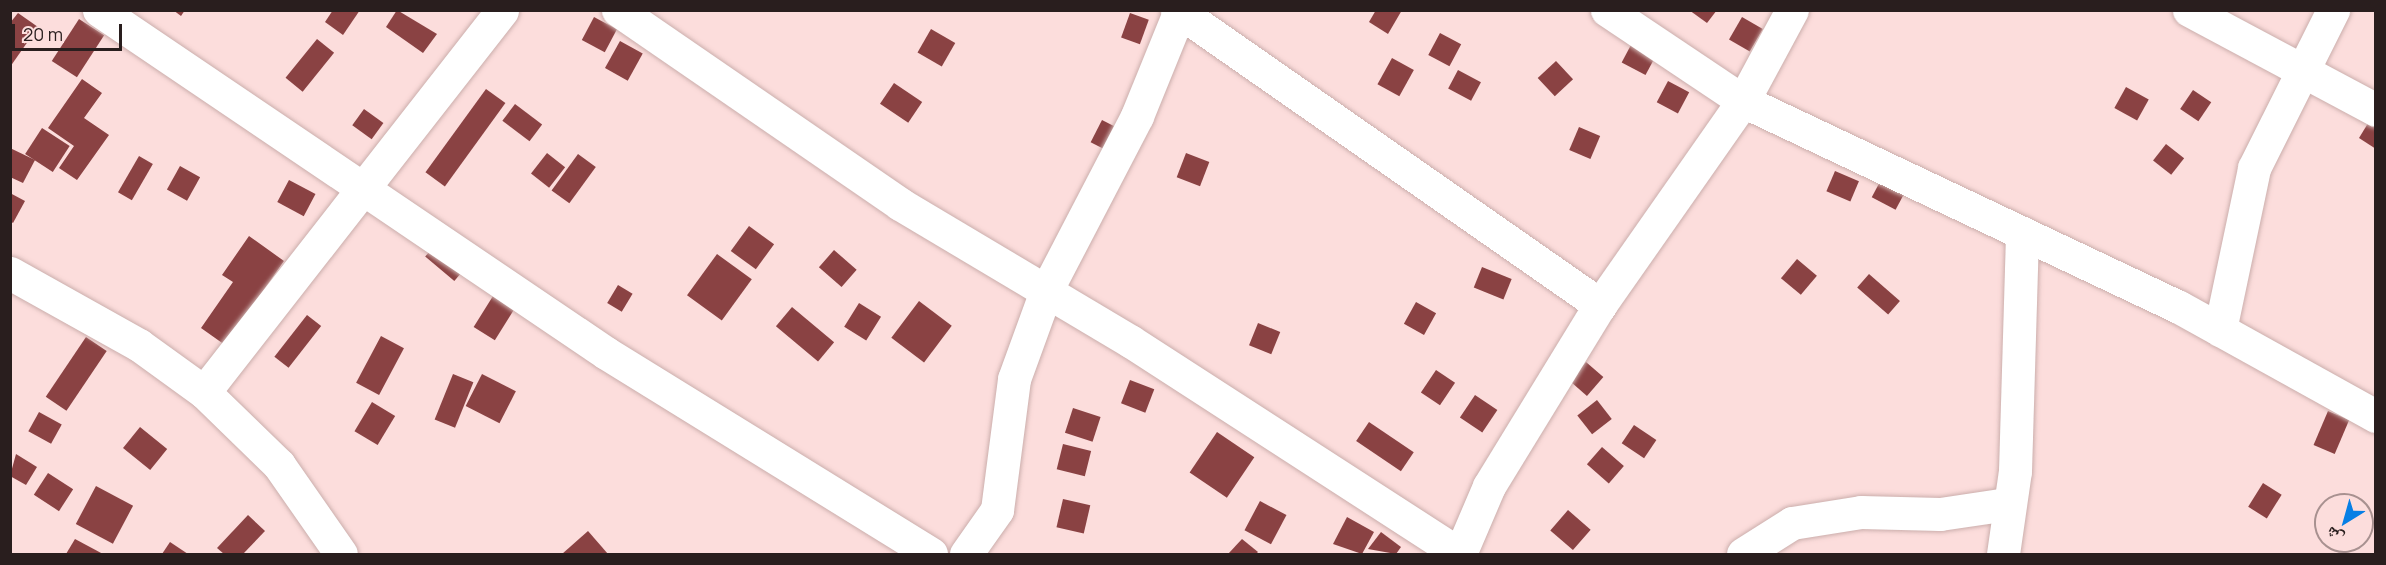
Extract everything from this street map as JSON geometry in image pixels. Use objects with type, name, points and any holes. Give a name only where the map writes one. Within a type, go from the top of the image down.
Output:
[{"type":"street","points":[[99,10],[606,352],[931,555]]},
{"type":"street","points":[[204,392],[365,189],[502,10]]},
{"type":"street","points":[[618,10],[900,204],[1046,291],[1344,476],[1460,555],[1489,486],[1599,305],[1743,101],[1792,10]]},
{"type":"street","points":[[1607,10],[1743,101],[2220,330],[2376,416]]},
{"type":"street","points":[[2189,10],[2376,110]]},
{"type":"street","points":[[2220,330],[2254,168],[2299,70],[2333,10]]},
{"type":"street","points":[[966,555],[997,510],[1014,379],[1046,291],[1137,116],[1179,11],[1599,305]]},
{"type":"street","points":[[2003,555],[2018,417],[2022,233]]},
{"type":"street","points":[[10,273],[139,345],[204,392],[279,465],[341,555]]},
{"type":"street","points":[[1743,555],[1792,524],[1861,512],[1940,514],[2008,504]]},
{"type":"building","points":[[173,10],[185,10],[181,16]]},
{"type":"building","points":[[333,10],[360,10],[343,35],[325,22]]},
{"type":"building","points":[[397,10],[437,34],[423,53],[386,27]]},
{"type":"building","points":[[1376,10],[1402,10],[1388,34],[1369,22]]},
{"type":"building","points":[[1689,10],[1717,10],[1707,23]]},
{"type":"building","points":[[18,13],[38,27],[10,67],[10,23]]},
{"type":"building","points":[[1130,13],[1149,20],[1140,44],[1121,37]]},
{"type":"building","points":[[594,17],[617,29],[605,52],[582,40]]},
{"type":"building","points":[[1742,17],[1763,29],[1750,52],[1729,40]]},
{"type":"building","points":[[79,19],[104,35],[77,77],[52,61]]},
{"type":"building","points":[[931,29],[955,43],[942,66],[918,52]]},
{"type":"building","points":[[1440,33],[1461,44],[1449,66],[1428,55]]},
{"type":"building","points":[[317,39],[334,53],[303,92],[286,78]]},
{"type":"building","points":[[620,41],[643,54],[628,81],[605,68]]},
{"type":"building","points":[[1632,43],[1656,56],[1646,75],[1622,62]]},
{"type":"building","points":[[1392,58],[1414,70],[1399,96],[1377,84]]},
{"type":"building","points":[[1556,61],[1573,79],[1555,96],[1538,78]]},
{"type":"building","points":[[1458,70],[1481,82],[1471,101],[1448,89]]},
{"type":"building","points":[[82,79],[102,93],[84,118],[109,135],[77,180],[59,168],[74,146],[48,128]]},
{"type":"building","points":[[1668,81],[1689,92],[1678,113],[1657,102]]},
{"type":"building","points":[[894,83],[922,102],[908,123],[880,104]]},
{"type":"building","points":[[2126,87],[2149,100],[2137,121],[2114,108]]},
{"type":"building","points":[[486,89],[505,103],[445,186],[425,172]]},
{"type":"building","points":[[2193,90],[2211,102],[2198,121],[2180,109]]},
{"type":"building","points":[[515,104],[542,124],[530,141],[502,121]]},
{"type":"building","points":[[364,109],[383,123],[372,139],[352,125]]},
{"type":"building","points":[[1102,120],[1122,130],[1110,152],[1091,142]]},
{"type":"building","points":[[2370,120],[2376,124],[2376,149],[2359,138]]},
{"type":"building","points":[[1579,127],[1600,136],[1590,159],[1569,150]]},
{"type":"building","points":[[42,128],[70,146],[53,172],[25,154]]},
{"type":"building","points":[[2166,144],[2184,158],[2171,175],[2153,161]]},
{"type":"building","points":[[10,148],[35,160],[23,183],[10,177]]},
{"type":"building","points":[[547,153],[565,167],[549,188],[531,173]]},
{"type":"building","points":[[1186,153],[1209,162],[1200,186],[1177,177]]},
{"type":"building","points":[[578,154],[596,167],[569,203],[552,190]]},
{"type":"building","points":[[139,156],[153,164],[132,200],[118,192]]},
{"type":"building","points":[[180,166],[200,177],[187,201],[167,190]]},
{"type":"building","points":[[1835,171],[1859,181],[1850,201],[1826,191]]},
{"type":"building","points":[[1883,176],[1907,189],[1896,210],[1872,197]]},
{"type":"building","points":[[289,180],[315,194],[304,216],[277,202]]},
{"type":"building","points":[[10,193],[25,201],[13,223],[10,221]]},
{"type":"building","points":[[749,226],[774,244],[756,269],[731,251]]},
{"type":"building","points":[[249,236],[284,261],[225,345],[201,328],[233,282],[222,275]]},
{"type":"building","points":[[440,239],[469,263],[454,281],[425,257]]},
{"type":"building","points":[[834,250],[857,270],[842,287],[819,267]]},
{"type":"building","points":[[717,254],[752,279],[722,321],[687,295]]},
{"type":"building","points":[[1797,259],[1817,276],[1801,295],[1781,278]]},
{"type":"building","points":[[1482,267],[1512,279],[1503,299],[1474,287]]},
{"type":"building","points":[[1869,274],[1900,301],[1888,314],[1857,288]]},
{"type":"building","points":[[618,285],[633,294],[622,312],[607,303]]},
{"type":"building","points":[[498,288],[519,301],[495,340],[474,327]]},
{"type":"building","points":[[919,301],[952,326],[924,362],[891,338]]},
{"type":"building","points":[[1416,302],[1436,313],[1424,335],[1404,324]]},
{"type":"building","points":[[859,303],[881,317],[866,341],[844,327]]},
{"type":"building","points":[[792,307],[834,342],[818,362],[776,326]]},
{"type":"building","points":[[307,315],[321,326],[289,368],[274,357]]},
{"type":"building","points":[[1258,323],[1280,332],[1271,354],[1249,345]]},
{"type":"building","points":[[381,336],[404,348],[379,395],[356,383]]},
{"type":"building","points":[[86,337],[107,351],[66,411],[46,397]]},
{"type":"building","points":[[1586,362],[1603,377],[1587,396],[1570,381]]},
{"type":"building","points":[[1436,370],[1455,383],[1440,405],[1421,392]]},
{"type":"building","points":[[453,374],[473,382],[455,428],[435,419]]},
{"type":"building","points":[[482,374],[516,391],[500,423],[466,406]]},
{"type":"building","points":[[1130,380],[1154,389],[1145,413],[1121,403]]},
{"type":"building","points":[[1475,395],[1497,410],[1482,432],[1460,417]]},
{"type":"building","points":[[1597,400],[1612,419],[1592,434],[1577,415]]},
{"type":"building","points":[[372,402],[395,416],[378,445],[354,431]]},
{"type":"building","points":[[1073,408],[1101,417],[1093,442],[1065,433]]},
{"type":"building","points":[[2328,411],[2349,420],[2335,454],[2314,445]]},
{"type":"building","points":[[39,412],[62,425],[51,444],[28,431]]},
{"type":"building","points":[[1369,422],[1414,452],[1401,471],[1356,441]]},
{"type":"building","points":[[1634,425],[1656,440],[1644,458],[1622,443]]},
{"type":"building","points":[[140,427],[167,449],[150,470],[123,448]]},
{"type":"building","points":[[1217,432],[1254,457],[1227,498],[1190,473]]},
{"type":"building","points":[[1063,444],[1091,451],[1085,476],[1057,469]]},
{"type":"building","points":[[1602,447],[1624,466],[1609,483],[1587,464]]},
{"type":"building","points":[[16,454],[37,467],[26,485],[10,476]]},
{"type":"building","points":[[48,473],[73,489],[59,511],[34,495]]},
{"type":"building","points":[[2263,483],[2282,495],[2267,518],[2248,507]]},
{"type":"building","points":[[96,486],[133,506],[113,544],[76,524]]},
{"type":"building","points":[[1063,499],[1090,505],[1084,534],[1056,527]]},
{"type":"building","points":[[1260,501],[1286,515],[1271,544],[1245,530]]},
{"type":"building","points":[[1568,510],[1591,530],[1573,550],[1550,530]]},
{"type":"building","points":[[248,515],[265,531],[243,554],[224,554],[217,548]]},
{"type":"building","points":[[1347,517],[1374,532],[1362,554],[1333,544]]},
{"type":"building","points":[[588,531],[608,554],[562,554]]},
{"type":"building","points":[[1381,532],[1401,547],[1396,554],[1368,549]]},
{"type":"building","points":[[75,539],[103,554],[66,554]]},
{"type":"building","points":[[1242,539],[1258,552],[1256,554],[1228,554]]},
{"type":"building","points":[[170,542],[188,554],[162,554]]}]
